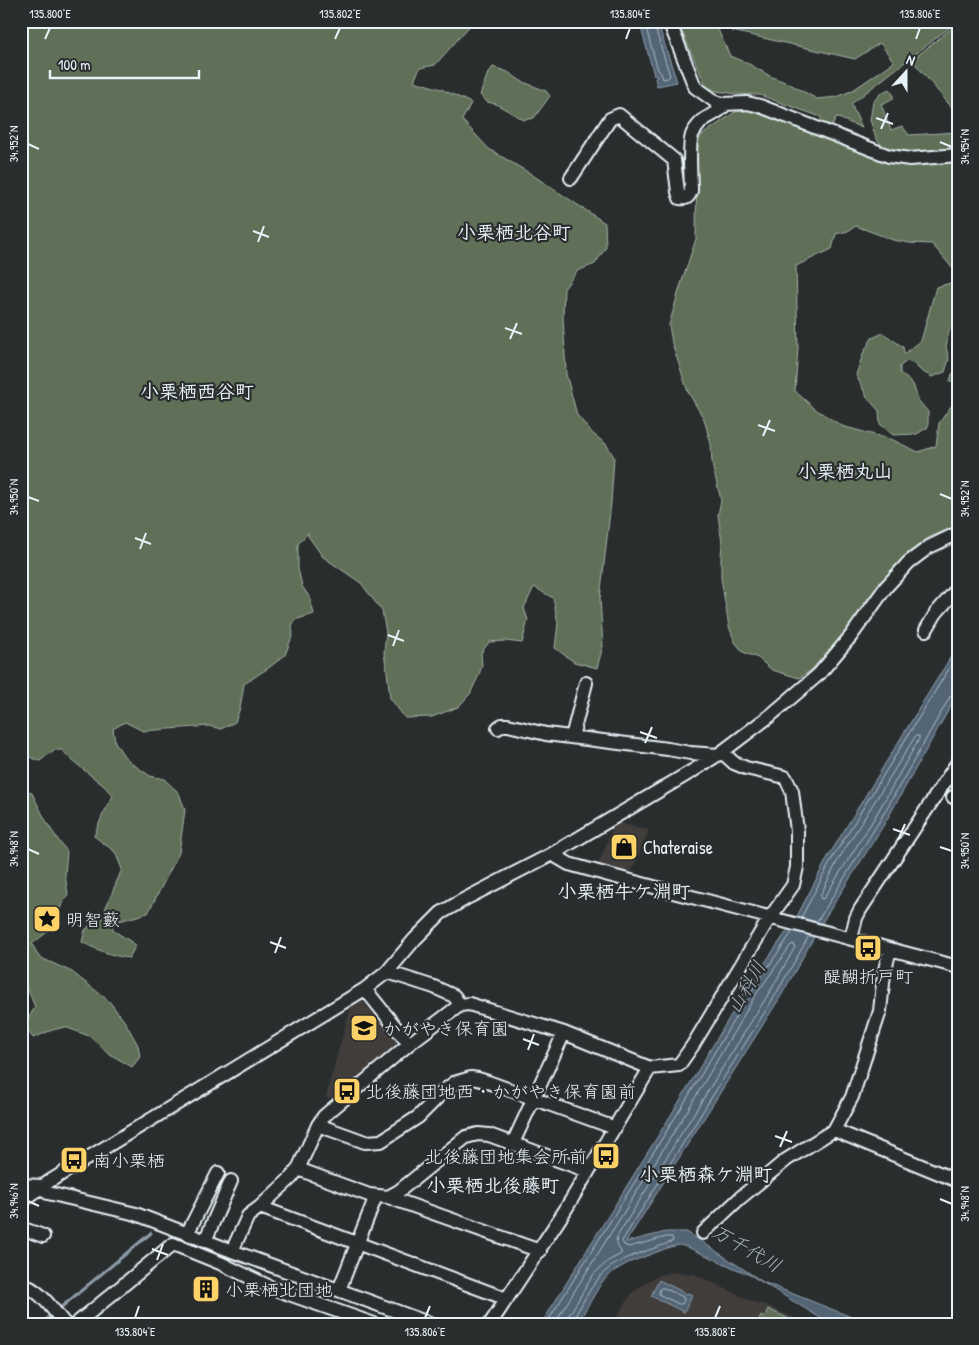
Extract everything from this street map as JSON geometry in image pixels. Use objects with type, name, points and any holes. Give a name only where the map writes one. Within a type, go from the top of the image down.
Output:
[{"type":"street","points":[[669,21],[695,86],[716,102],[723,104],[747,103],[760,106],[889,156],[910,159],[958,156]]},
{"type":"street","points":[[571,178],[610,119],[619,115],[674,160],[678,192],[680,198],[685,198],[689,196],[691,191],[690,155],[692,136],[704,120],[720,110],[724,106],[723,104]]},
{"type":"street","points":[[21,1202],[42,1186],[365,989],[387,972],[415,939],[441,913],[465,898],[552,854],[720,753],[819,674],[851,636],[886,587],[908,562],[930,546],[958,533]]},
{"type":"street","points":[[928,621],[958,588]]},
{"type":"street","points":[[572,737],[586,683]]},
{"type":"street","points":[[232,1252],[248,1216],[260,1207],[298,1170],[318,1125],[324,1116],[409,1044],[460,1004],[469,1004],[564,1033],[650,1068],[678,1065],[693,1045],[774,912],[793,885],[797,867],[797,831],[792,792],[785,777],[746,768],[734,763],[720,753],[690,753],[546,734],[508,725],[502,725],[498,728]]},
{"type":"street","points":[[851,939],[860,910],[958,762]]},
{"type":"street","points":[[552,854],[569,864],[958,967]]},
{"type":"street","points":[[703,1233],[740,1198],[786,1160],[834,1130],[852,1097],[880,1010],[884,974],[890,949]]},
{"type":"street","points":[[387,972],[434,987],[454,996],[460,1004]]},
{"type":"street","points":[[365,989],[409,1044]]},
{"type":"street","points":[[513,1143],[564,1033]]},
{"type":"street","points":[[490,1324],[540,1250],[650,1068]]},
{"type":"street","points":[[318,1125],[365,1142],[381,1141],[418,1117],[445,1090],[463,1079],[471,1078],[614,1128]]},
{"type":"street","points":[[834,1130],[958,1181]]},
{"type":"street","points":[[339,1290],[358,1244],[382,1197],[399,1191],[466,1137],[478,1134],[489,1136],[588,1171]]},
{"type":"street","points":[[298,1170],[540,1250]]},
{"type":"street","points":[[187,1234],[218,1173]]},
{"type":"street","points":[[205,1241],[231,1181]]},
{"type":"street","points":[[21,1184],[42,1186],[48,1193],[136,1214],[232,1252],[431,1324]]},
{"type":"street","points":[[260,1207],[506,1299]]},
{"type":"street","points":[[21,1228],[43,1236]]},
{"type":"street","points":[[76,1324],[173,1244],[220,1263],[272,1288],[374,1324]]},
{"type":"street","points":[[21,1284],[38,1293],[65,1324]]},
{"type":"street","points":[[954,1324],[958,1318]]},
{"type":"shaded area","name":"Chateraise","points":[[615,822],[649,830],[631,873],[598,865]]},
{"type":"shaded area","points":[[360,998],[397,1039],[396,1046],[329,1099],[326,1096],[352,1004]]},
{"type":"shaded area","points":[[673,1272],[694,1274],[758,1304],[764,1304],[807,1324],[612,1324],[632,1293],[659,1275]]},
{"type":"green space","points":[[21,21],[474,21],[435,65],[420,68],[414,81],[441,89],[471,103],[462,120],[489,149],[531,174],[605,223],[606,247],[595,264],[577,271],[564,289],[563,316],[566,374],[577,415],[593,434],[606,444],[614,457],[611,503],[600,599],[603,646],[597,668],[574,662],[555,648],[558,623],[553,598],[534,587],[524,608],[528,620],[522,643],[489,642],[481,653],[482,665],[470,694],[458,707],[432,717],[405,718],[390,698],[384,653],[386,632],[382,611],[361,583],[323,557],[308,536],[308,533],[298,544],[298,569],[302,586],[310,598],[314,614],[295,620],[292,626],[293,634],[285,655],[244,684],[240,708],[235,722],[221,729],[209,726],[143,731],[125,722],[113,729],[115,742],[124,756],[150,776],[164,779],[179,793],[185,810],[179,853],[148,913],[112,923],[113,930],[136,945],[129,958],[93,948],[82,942],[85,930],[104,912],[122,869],[115,852],[94,836],[113,796],[62,750],[54,750],[40,761],[21,754]]},
{"type":"green space","points":[[677,21],[714,21],[730,56],[817,99],[837,97],[853,90],[894,62],[880,43],[855,59],[732,31],[729,21],[958,21],[851,104],[862,128],[836,117],[833,125],[827,125],[821,121],[821,117],[760,95],[716,91],[706,86]]},
{"type":"green space","points":[[958,23],[958,115],[912,60]]},
{"type":"green space","points":[[493,67],[508,72],[521,81],[546,91],[550,96],[534,118],[524,120],[496,104],[487,102],[480,95],[488,73]]},
{"type":"green space","points":[[889,89],[893,94],[893,99],[881,104],[891,130],[902,126],[909,135],[958,132],[958,149],[913,152],[883,147],[876,138],[870,120],[873,102],[881,93]]},
{"type":"green space","points":[[750,110],[841,143],[873,157],[903,163],[958,161],[958,268],[954,270],[932,244],[893,240],[856,226],[848,231],[836,234],[832,249],[796,266],[798,348],[795,391],[815,409],[842,426],[893,440],[918,452],[936,446],[939,423],[952,405],[957,386],[950,381],[952,374],[958,371],[958,525],[928,538],[903,557],[865,602],[854,621],[840,639],[810,671],[799,678],[772,670],[758,658],[743,652],[735,642],[729,627],[721,578],[722,543],[718,515],[721,500],[712,464],[711,444],[704,419],[688,392],[672,343],[669,325],[696,239],[697,144],[702,135],[735,112]]},
{"type":"green space","points":[[951,283],[958,285],[958,318],[949,331],[946,347],[949,359],[945,372],[932,377],[907,361],[900,366],[900,373],[913,384],[918,400],[928,412],[928,427],[917,434],[893,435],[880,424],[879,411],[867,397],[856,375],[863,354],[872,338],[883,333],[903,347],[904,354],[921,341],[936,287]]},
{"type":"green space","points":[[21,788],[32,793],[52,831],[67,851],[65,875],[68,894],[46,933],[32,944],[39,957],[72,972],[109,1001],[125,1022],[138,1045],[140,1057],[132,1067],[108,1053],[89,1036],[65,1027],[33,1038],[24,1026],[35,1007],[27,987],[21,983],[21,962],[25,952],[21,946]]},
{"type":"green space","points":[[768,1309],[800,1324],[757,1324],[761,1316],[764,1318]]},
{"type":"water","points":[[639,21],[657,21],[677,82],[657,86],[655,78],[657,75],[654,75]]},
{"type":"water","points":[[958,645],[958,693],[885,823],[823,921],[781,996],[626,1242],[666,1232],[687,1232],[763,1282],[869,1324],[838,1324],[822,1319],[752,1276],[679,1245],[628,1263],[614,1271],[602,1282],[577,1324],[541,1324],[746,990],[796,918],[829,855]]},
{"type":"water","points":[[659,1280],[692,1295],[684,1312],[651,1296]]},
{"type":"waterway","points":[[59,1309],[151,1233]]},
{"type":"waterway","points":[[41,1324],[51,1315]]},
{"type":"place","name":"Chateraise","points":[[624,847]]},
{"type":"place","name":"明智藪","points":[[47,919]]},
{"type":"place","name":"醍醐折戸町","points":[[868,948]]},
{"type":"place","name":"かがやき保育園","points":[[364,1028]]},
{"type":"place","name":"北後藤団地西・かがやき保育園前","points":[[347,1091]]},
{"type":"place","name":"北後藤団地集会所前","points":[[606,1156]]},
{"type":"place","name":"南小栗栖","points":[[74,1160]]},
{"type":"place","name":"小栗栖北団地","points":[[206,1289]]},
{"type":"district","name":"小栗栖北谷町","points":[[514,232]]},
{"type":"district","name":"小栗栖西谷町","points":[[197,391]]},
{"type":"district","name":"小栗栖丸山","points":[[845,471]]},
{"type":"district","name":"小栗栖牛ケ淵町","points":[[624,891]]},
{"type":"district","name":"小栗栖森ケ淵町","points":[[706,1174]]},
{"type":"district","name":"小栗栖北後藤町","points":[[493,1185]]},
{"type":"water label","name":"山科川","points":[[746,987]]},
{"type":"water label","name":"万千代川","points":[[747,1248]]}]
